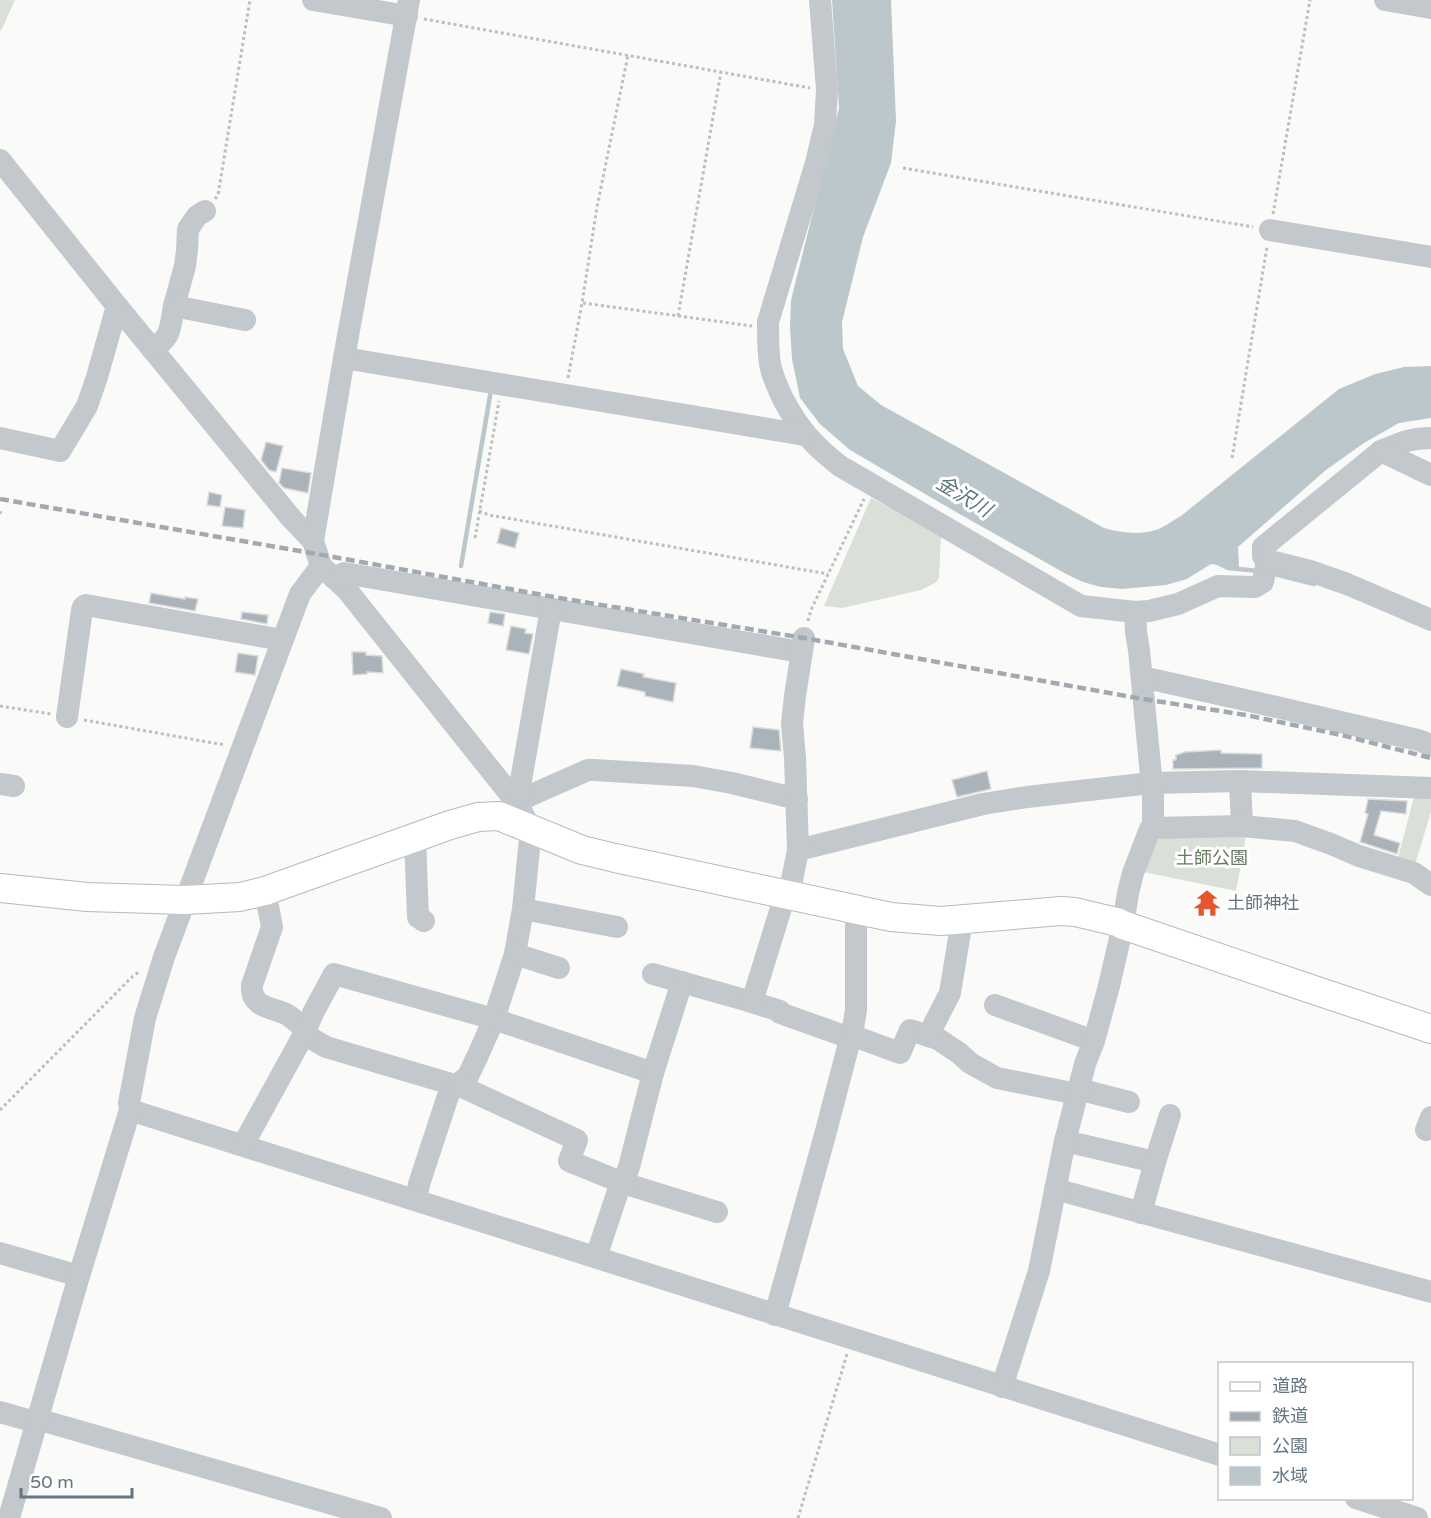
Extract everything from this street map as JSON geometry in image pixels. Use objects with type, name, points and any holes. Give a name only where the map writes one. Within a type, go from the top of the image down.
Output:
[{"type":"main road","points":[[0,888],[87,897],[185,900],[240,897],[265,891],[450,825],[478,817],[499,816],[582,850],[891,917],[921,921],[962,920],[1034,912],[1075,912],[1117,922],[1431,1029]]},
{"type":"street","points":[[313,0],[408,8],[313,541]]},
{"type":"street","points":[[820,0],[826,90],[825,125],[768,328],[770,366],[778,389],[792,416],[805,435],[840,466],[1081,606],[1135,612],[1178,604],[1218,586],[1255,587],[1263,582],[1265,568],[1263,547],[1381,451],[1414,438],[1431,438]]},
{"type":"street","points":[[1385,0],[1431,8]]},
{"type":"street","points":[[0,160],[152,349],[291,518],[313,541],[327,572],[347,590],[391,644],[517,803],[531,829],[523,909],[515,954],[494,1019],[478,1055],[468,1076],[448,1096],[422,1173],[416,1200]]},
{"type":"street","points":[[152,349],[163,344],[168,336],[185,266],[188,229],[197,216],[205,211]]},
{"type":"street","points":[[1270,230],[1431,257]]},
{"type":"street","points":[[0,438],[60,451],[87,406],[117,306]]},
{"type":"street","points":[[174,306],[245,320]]},
{"type":"street","points":[[344,358],[805,435]]},
{"type":"street","points":[[1381,451],[1431,475]]},
{"type":"street","points":[[1265,568],[1310,571],[1347,584],[1431,620]]},
{"type":"street","points":[[9,1518],[130,1110],[129,1103],[146,1018],[164,957],[300,594],[327,572],[551,609],[803,645],[792,723],[798,850],[787,895],[752,1002]]},
{"type":"street","points":[[68,717],[81,610],[86,605],[282,640]]},
{"type":"street","points":[[517,803],[551,609]]},
{"type":"street","points":[[1135,612],[1153,797],[1153,828]]},
{"type":"street","points":[[1142,677],[1272,705],[1431,745]]},
{"type":"street","points":[[517,803],[588,770],[693,776],[797,799]]},
{"type":"street","points":[[798,850],[983,804],[1151,783],[1240,781],[1431,788]]},
{"type":"street","points":[[1240,781],[1242,826]]},
{"type":"street","points":[[1002,1387],[1039,1271],[1065,1141],[1124,926],[1133,873],[1150,829],[1242,826],[1295,831],[1331,843],[1359,856],[1414,873],[1431,885]]},
{"type":"street","points":[[415,838],[418,917],[424,921]]},
{"type":"street","points":[[265,891],[272,927],[252,984],[252,992],[255,999],[266,1008],[288,1015],[305,1032],[326,1047],[448,1083],[576,1140],[569,1161],[622,1183],[717,1212]]},
{"type":"street","points":[[523,909],[617,927]]},
{"type":"street","points":[[775,1315],[825,1135],[856,1010],[856,910]]},
{"type":"street","points":[[928,1036],[950,993],[962,920]]},
{"type":"street","points":[[515,954],[559,968]]},
{"type":"street","points":[[243,1145],[334,974],[494,1019],[653,1073]]},
{"type":"street","points":[[653,974],[752,1002],[900,1053],[910,1030],[938,1040],[959,1053],[970,1064],[997,1078],[1129,1102]]},
{"type":"street","points":[[596,1257],[629,1167],[653,1073],[682,982]]},
{"type":"street","points":[[995,1005],[1094,1041]]},
{"type":"street","points":[[130,1110],[1218,1454]]},
{"type":"street","points":[[1141,1213],[1170,1115]]},
{"type":"street","points":[[1065,1141],[1155,1162]]},
{"type":"street","points":[[1055,1189],[1431,1292]]},
{"type":"street","points":[[0,1253],[79,1276]]},
{"type":"street","points":[[0,1412],[28,1420],[37,1419],[381,1518]]},
{"type":"street","points":[[1362,1500],[1417,1518]]},
{"type":"path","points":[[205,211],[218,195],[250,0]]},
{"type":"path","points":[[1232,458],[1310,0]]},
{"type":"path","points":[[408,8],[628,55],[826,90]]},
{"type":"path","points":[[565,395],[597,207],[628,55]]},
{"type":"path","points":[[678,316],[721,72]]},
{"type":"path","points":[[903,168],[1270,230]]},
{"type":"path","points":[[582,303],[768,328]]},
{"type":"path","points":[[475,538],[502,384]]},
{"type":"path","points":[[803,645],[811,610],[871,484]]},
{"type":"path","points":[[479,511],[489,515],[828,574]]},
{"type":"path","points":[[0,705],[242,748]]},
{"type":"path","points":[[0,1110],[133,976],[164,957]]},
{"type":"path","points":[[798,1518],[852,1338]]},
{"type":"green space","points":[[0,0],[15,0],[1,31],[0,30]]},
{"type":"green space","points":[[871,498],[941,534],[939,578],[935,583],[921,590],[842,608],[824,606]]},
{"type":"green space","points":[[1414,796],[1431,797],[1431,812],[1414,868],[1397,862]]},
{"type":"green space","name":"土師公園","points":[[1247,830],[1236,891],[1139,871],[1154,831]]},
{"type":"water","name":"金沢川","points":[[832,0],[891,0],[896,121],[891,163],[863,237],[842,322],[843,349],[858,386],[881,405],[1104,528],[1130,533],[1156,530],[1181,516],[1339,389],[1375,374],[1404,367],[1431,366],[1431,418],[1399,423],[1364,443],[1326,470],[1238,547],[1239,568],[1211,564],[1187,579],[1166,585],[1122,589],[1101,587],[1068,575],[850,450],[820,424],[800,398],[792,359],[790,328],[791,300],[839,108]]},
{"type":"building","points":[[266,442],[283,446],[276,472],[269,470],[261,460]]},
{"type":"building","points":[[282,468],[311,473],[308,493],[284,488],[279,483]]},
{"type":"building","points":[[209,492],[222,495],[220,507],[207,505]]},
{"type":"building","points":[[225,507],[245,510],[243,528],[222,526]]},
{"type":"building","points":[[501,528],[519,533],[515,548],[497,543]]},
{"type":"building","points":[[151,593],[198,599],[195,611],[149,603]]},
{"type":"building","points":[[242,612],[268,615],[267,624],[241,619]]},
{"type":"building","points":[[490,612],[505,614],[503,626],[488,623]]},
{"type":"building","points":[[511,626],[526,629],[525,633],[533,634],[529,654],[506,650]]},
{"type":"building","points":[[352,652],[366,652],[366,655],[382,656],[383,673],[367,672],[367,674],[353,675]]},
{"type":"building","points":[[238,653],[258,656],[255,675],[235,672]]},
{"type":"building","points":[[621,669],[644,674],[643,677],[676,683],[673,702],[645,696],[645,692],[617,686]]},
{"type":"building","points":[[753,727],[779,730],[781,751],[750,748]]},
{"type":"building","points":[[1221,750],[1221,753],[1262,754],[1262,768],[1173,769],[1173,760],[1176,760],[1176,755],[1185,752]]},
{"type":"building","points":[[987,771],[991,789],[957,797],[952,780]]},
{"type":"building","points":[[1368,799],[1407,801],[1406,814],[1381,811],[1374,835],[1400,843],[1397,854],[1360,842],[1368,814],[1365,813]]},
{"type":"waterway","points":[[461,566],[491,390]]},
{"type":"waterway","points":[[1218,563],[1228,568],[1259,571]]},
{"type":"waterway","points":[[1270,573],[1314,584]]},
{"type":"railway","points":[[0,499],[565,599],[1246,715],[1341,735],[1431,758]]},
{"type":"place","name":"土師神社","points":[[1207,903]]}]
